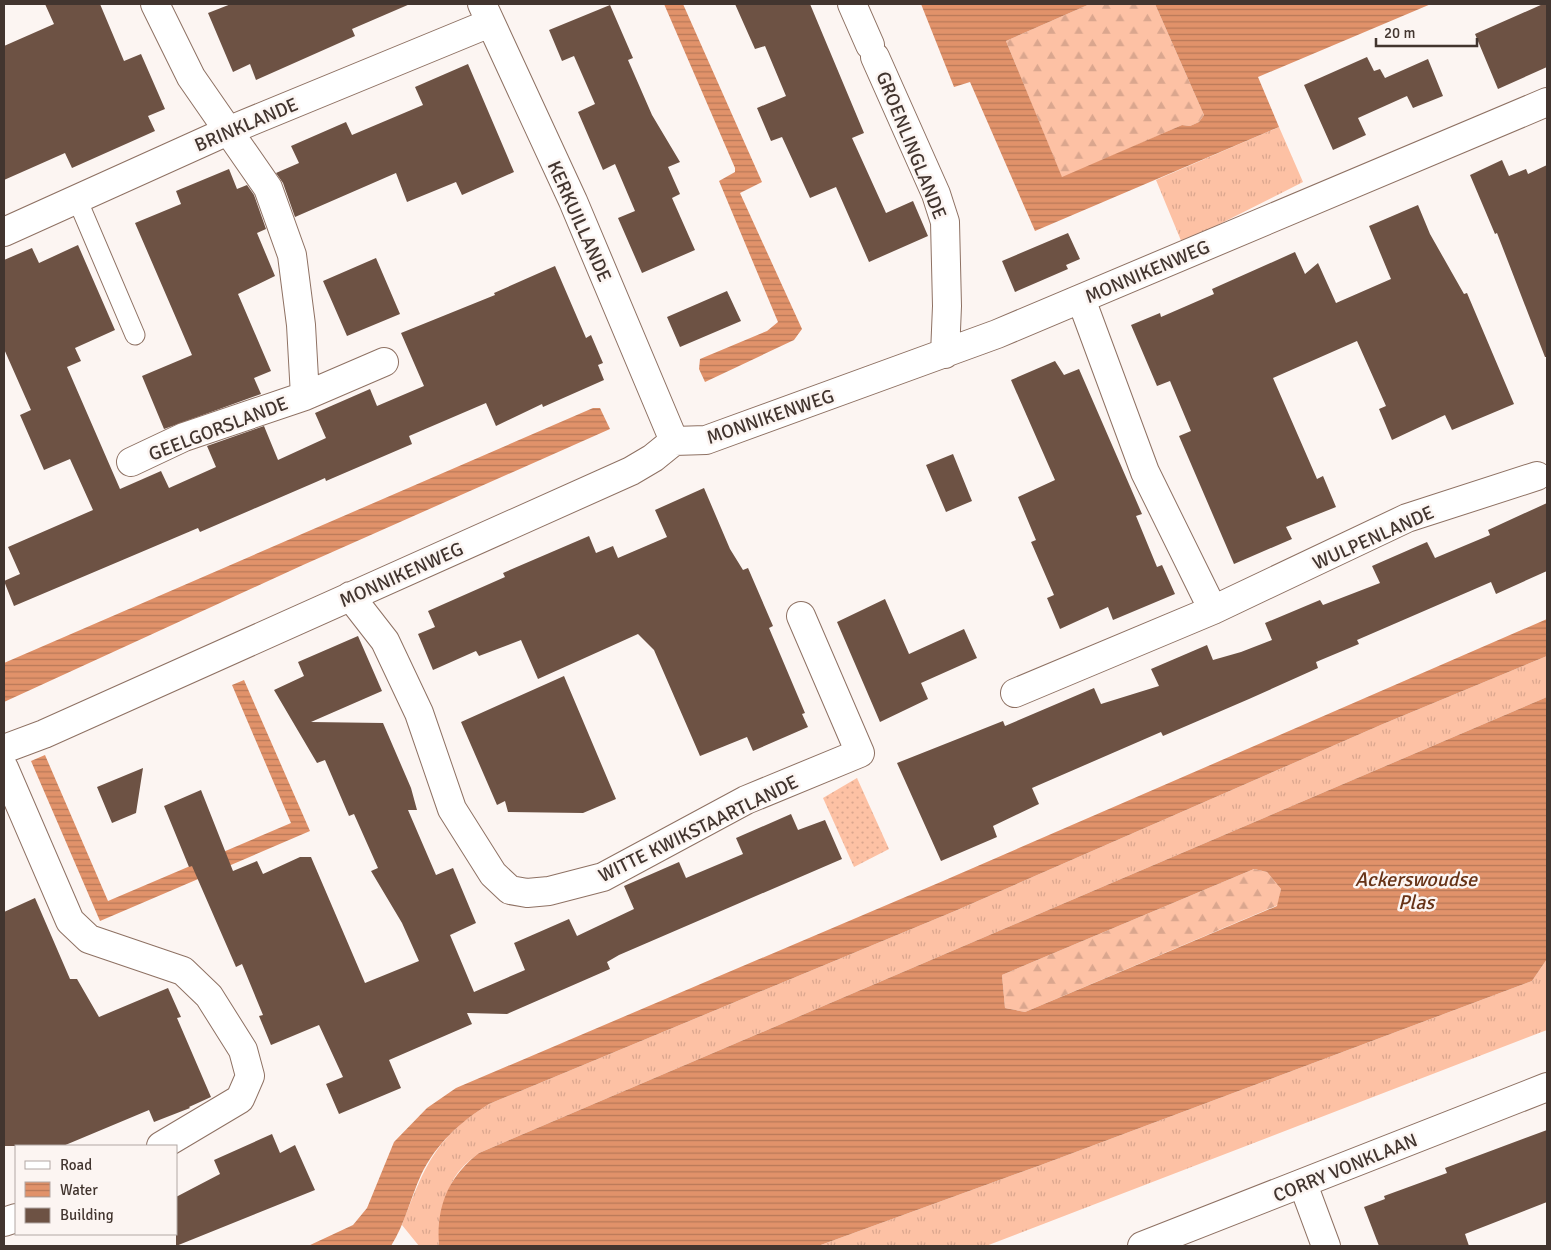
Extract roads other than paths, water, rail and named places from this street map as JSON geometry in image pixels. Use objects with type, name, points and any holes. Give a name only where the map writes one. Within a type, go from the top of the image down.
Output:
[{"type":"street","name":"GEELGORSLANDE","points":[[155,4],[191,77],[230,130],[268,188],[292,254],[301,325],[305,396]]},
{"type":"street","name":"GROENLINGLANDE","points":[[852,4],[936,194],[945,222],[947,306],[945,354]]},
{"type":"street","name":"BRINKLANDE","points":[[4,232],[486,14]]},
{"type":"street","name":"KERKUILLANDE","points":[[486,14],[572,201],[674,441]]},
{"type":"street","name":"MONNIKENWEG","points":[[4,749],[44,734],[630,471],[653,458],[674,441],[706,440],[945,354],[1081,299],[1547,102]]},
{"type":"street","points":[[1081,299],[1145,472],[1213,610]]},
{"type":"street","name":"GEELGORSLANDE","points":[[131,462],[184,437],[305,396],[384,362]]},
{"type":"street","name":"WULPENLANDE","points":[[1015,693],[1213,610],[1406,518],[1537,476]]},
{"type":"street","name":"WITTE KWIKSTAARTLANDE","points":[[350,596],[385,641],[418,712],[452,808],[493,874],[510,890],[527,893],[550,890],[603,877],[746,800],[860,753],[801,616]]},
{"type":"street","points":[[4,768],[70,922],[89,939],[183,971],[208,996],[243,1050],[250,1076],[240,1099],[163,1145]]},
{"type":"street","name":"CORRY VONKLAAN","points":[[1142,1246],[1547,1087]]},
{"type":"street","points":[[1303,1184],[1326,1246]]},
{"type":"lane","points":[[77,198],[135,335]]},
{"type":"water","points":[[664,4],[683,4],[762,182],[740,193],[802,329],[794,340],[705,382],[699,369],[700,359],[767,331],[778,322],[719,181],[735,172],[735,168]]},
{"type":"water","points":[[921,4],[1090,4],[1006,41],[1062,177],[1182,125],[1190,126],[1199,122],[1204,115],[1155,4],[1431,4],[1258,77],[1279,127],[1035,231],[970,82],[954,87]]},
{"type":"water","points":[[593,408],[600,408],[610,429],[303,565],[4,702],[4,663]]},
{"type":"water","points":[[1547,619],[1547,656],[1383,724],[955,911],[489,1104],[459,1126],[434,1153],[421,1175],[400,1229],[391,1246],[308,1246],[353,1225],[367,1208],[394,1142],[427,1108],[456,1088],[943,881]]},
{"type":"water","points":[[244,680],[310,831],[100,921],[31,761],[45,755],[108,901],[291,823],[232,685]]},
{"type":"water","name":"Ackerswoudse Plas","points":[[1547,697],[1547,959],[1532,981],[1041,1165],[818,1246],[439,1246],[440,1218],[446,1194],[459,1172],[479,1153]],"holes":[[[1254,869],[1267,872],[1281,889],[1277,906],[1025,1012],[1005,1008],[1002,975]]]}]
